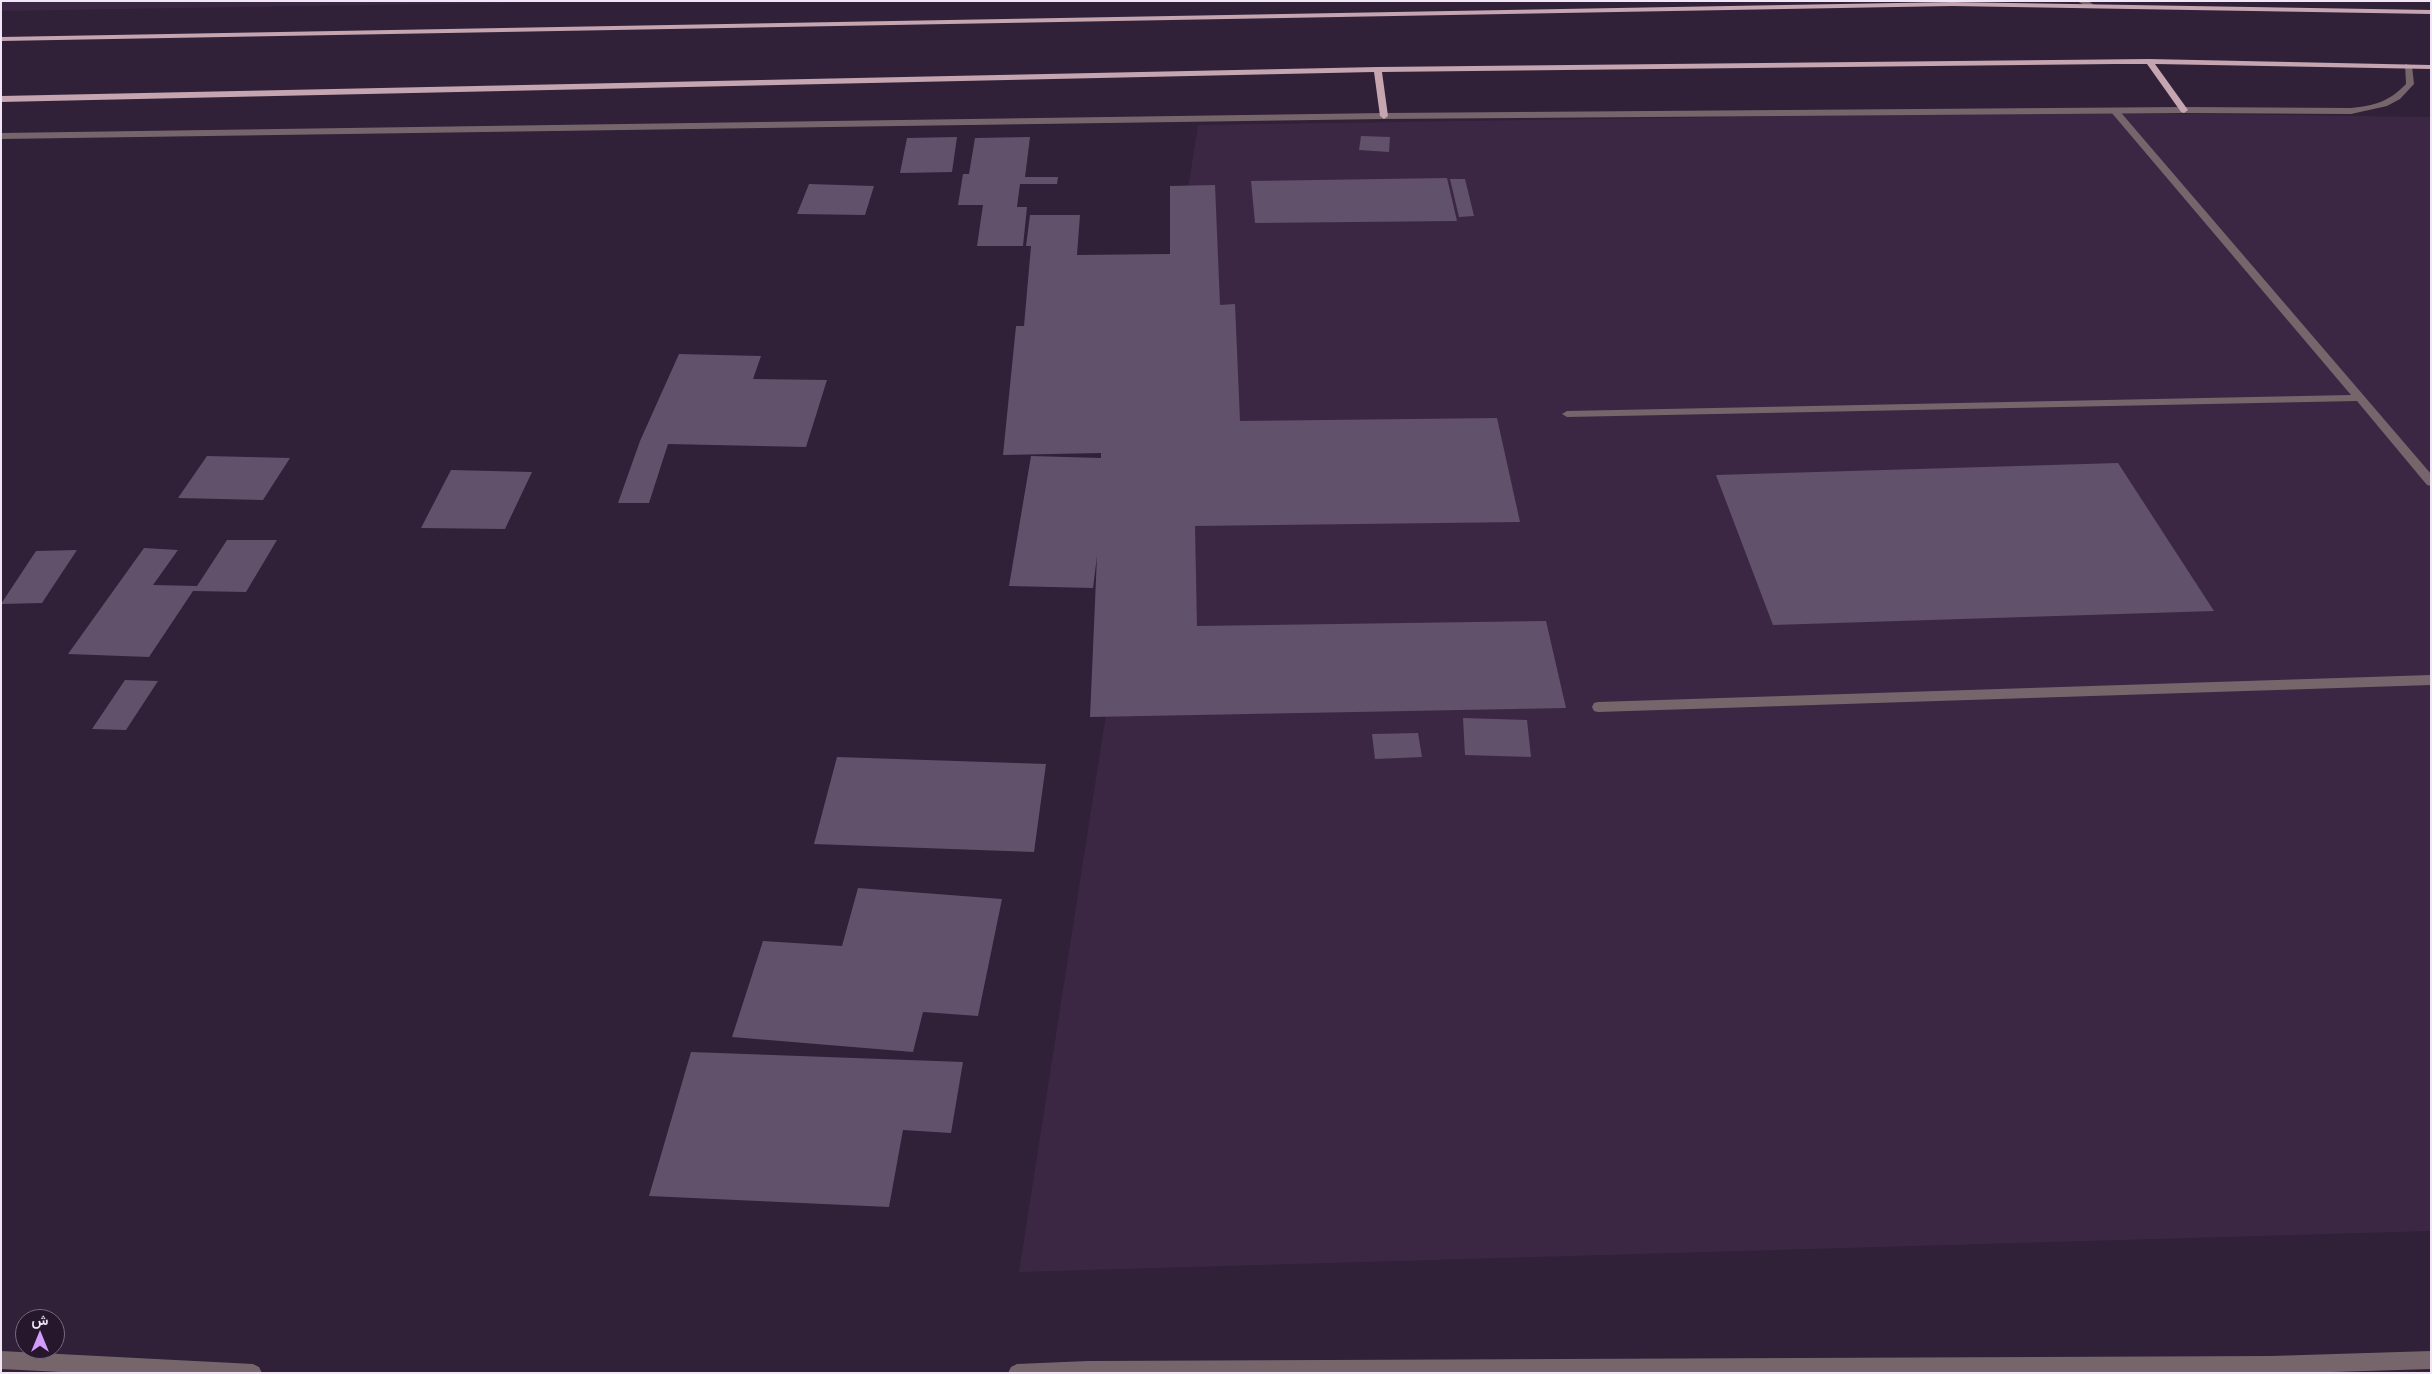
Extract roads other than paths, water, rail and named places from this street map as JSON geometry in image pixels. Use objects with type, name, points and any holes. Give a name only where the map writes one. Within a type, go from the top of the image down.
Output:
[{"type":"main road","points":[[1,39],[1952,4],[2431,12]]},
{"type":"main road","points":[[2149,61],[2184,110]]},
{"type":"main road","points":[[1,99],[1378,69],[2149,61],[2431,66]]},
{"type":"main road","points":[[1378,69],[1384,116]]},
{"type":"street","points":[[2081,1],[2092,6]]},
{"type":"street","points":[[1,136],[1384,116],[2114,110],[2322,112],[2373,110],[2399,97],[2410,84],[2408,66]]},
{"type":"street","points":[[2114,110],[2431,482]]},
{"type":"street","points":[[1566,414],[2359,398]]},
{"type":"street","points":[[1598,707],[2431,680]]},
{"type":"street","points":[[1,1360],[253,1373]]},
{"type":"street","points":[[1017,1373],[1088,1370],[2273,1369],[2431,1360]]}]
